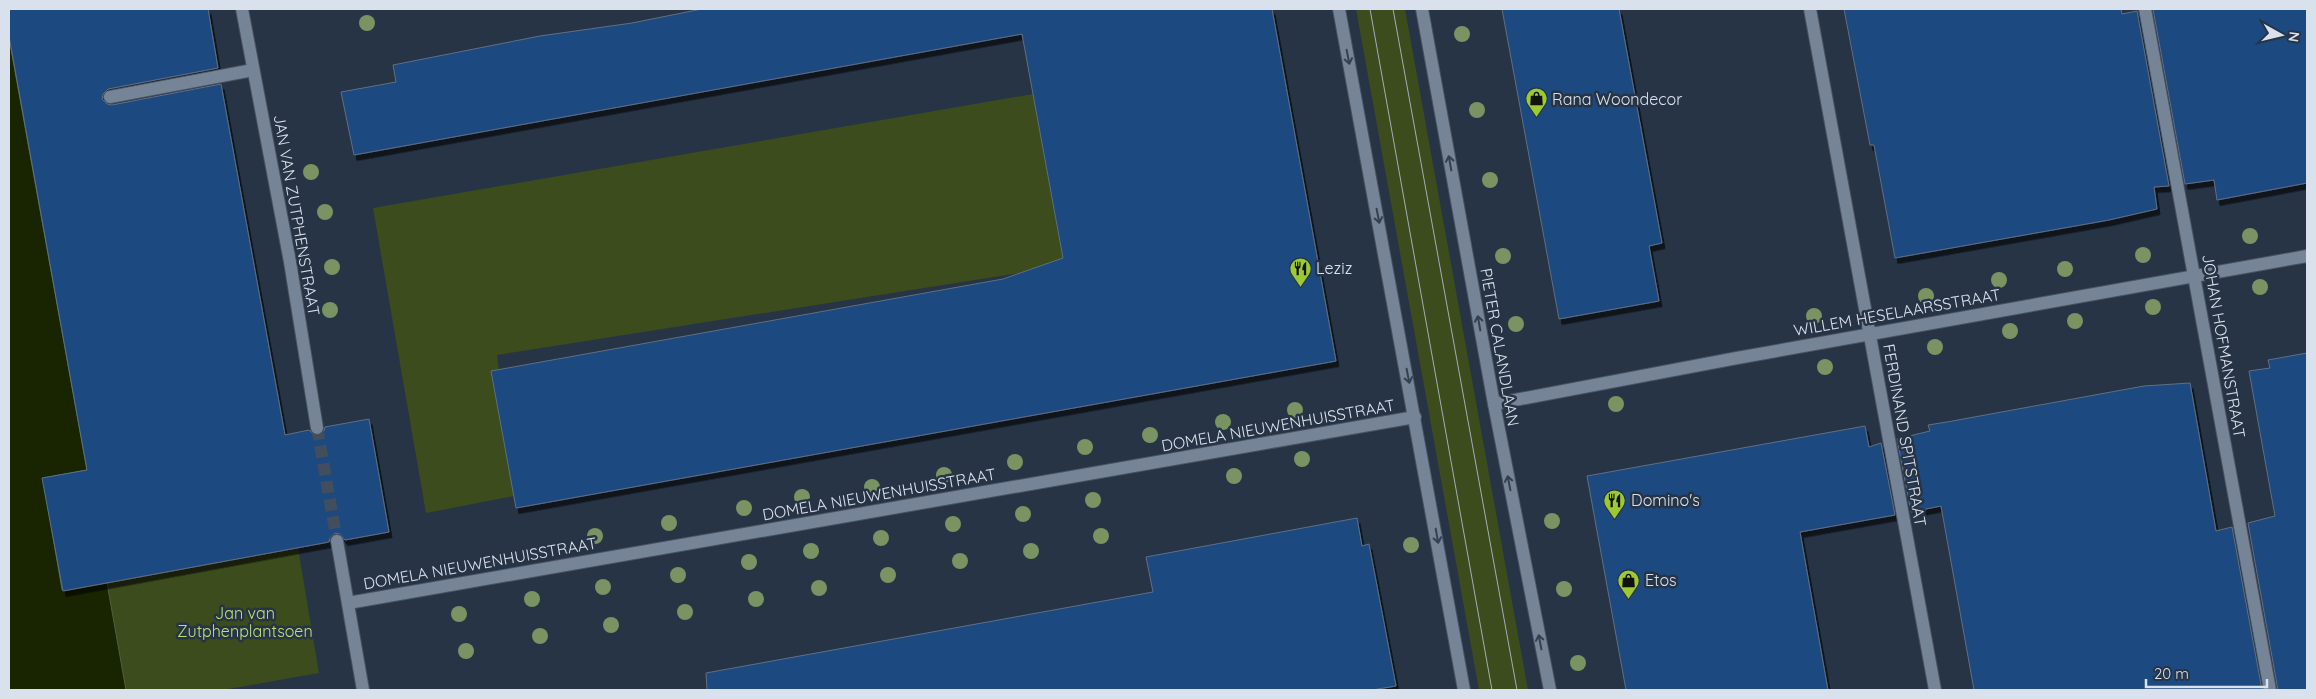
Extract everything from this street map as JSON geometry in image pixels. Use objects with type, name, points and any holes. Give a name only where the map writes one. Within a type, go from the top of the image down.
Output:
[{"type":"street","name":"JAN VAN ZUTPHENSTRAAT","points":[[242,9],[290,262],[316,428]]},
{"type":"street","points":[[1338,9],[1464,690]]},
{"type":"street","name":"PIETER CALANDLAAN","points":[[1422,9],[1494,404],[1550,690]]},
{"type":"street","name":"FERDINAND SPITSTRAAT","points":[[1810,9],[1935,690]]},
{"type":"street","name":"JOHAN HOFMANSTRAAT","points":[[2145,9],[2270,690]]},
{"type":"street","points":[[110,97],[253,70]]},
{"type":"street","name":"WILLEM HESELAARSSTRAAT","points":[[1494,404],[1870,334],[2307,256]]},
{"type":"street","name":"DOMELA NIEUWENHUISSTRAAT","points":[[348,603],[1415,417]]},
{"type":"street","points":[[337,541],[363,690]]},
{"type":"green space","points":[[1356,9],[1405,9],[1528,690],[1479,690]]},
{"type":"green space","name":"Jan van Zutphenplantsoen","points":[[9,38],[87,470],[43,478],[62,590],[298,548],[319,673],[223,690],[9,690]]},
{"type":"green space","points":[[1033,94],[1064,266],[497,355],[514,496],[426,513],[373,208]]},
{"type":"shaded area","points":[[9,38],[87,470],[43,478],[62,590],[107,583],[126,690],[9,690]]},
{"type":"building","points":[[9,9],[208,9],[218,68],[108,89],[103,94],[102,99],[107,104],[112,105],[221,84],[285,435],[309,430],[314,435],[319,436],[325,427],[369,419],[389,532],[345,540],[340,534],[335,533],[329,542],[63,591],[42,478],[87,470],[9,36]]},
{"type":"building","points":[[702,9],[1272,9],[1336,361],[516,508],[491,371],[1003,279],[1063,258],[1022,34],[354,155],[341,92],[396,82],[393,65],[540,36],[632,23]]},
{"type":"building","points":[[1502,9],[1619,9],[1662,243],[1649,246],[1659,301],[1559,319]]},
{"type":"building","points":[[1844,9],[2121,9],[2122,14],[2137,11],[2169,186],[2154,187],[2157,209],[2109,220],[1895,258],[1874,145],[1870,145]]},
{"type":"building","points":[[2153,9],[2307,9],[2307,183],[2217,200],[2214,180],[2185,184]]},
{"type":"building","points":[[2307,353],[2307,690],[2278,690],[2248,523],[2275,516],[2249,371],[2270,368],[2268,360]]},
{"type":"building","points":[[2190,383],[2216,531],[2232,527],[2262,690],[1974,690],[1941,506],[1911,512],[1897,439],[1930,431],[1928,425],[2144,386]]},
{"type":"building","points":[[1865,426],[1869,447],[1881,443],[1895,515],[1800,532],[1828,690],[1626,690],[1587,476]]},
{"type":"building","points":[[1357,518],[1362,546],[1369,544],[1396,686],[1372,690],[707,690],[706,673],[1153,592],[1146,557]]},
{"type":"tunnel","points":[[317,428],[337,541]]},
{"type":"tram line","points":[[1370,9],[1492,690]]},
{"type":"tram line","points":[[1393,9],[1517,690]]},
{"type":"place","name":"Rana Woondecor","points":[[1536,118]]},
{"type":"place","name":"Leziz","points":[[1300,287]]},
{"type":"place","name":"Domino's","points":[[1615,519]]},
{"type":"place","name":"Etos","points":[[1629,599]]}]
